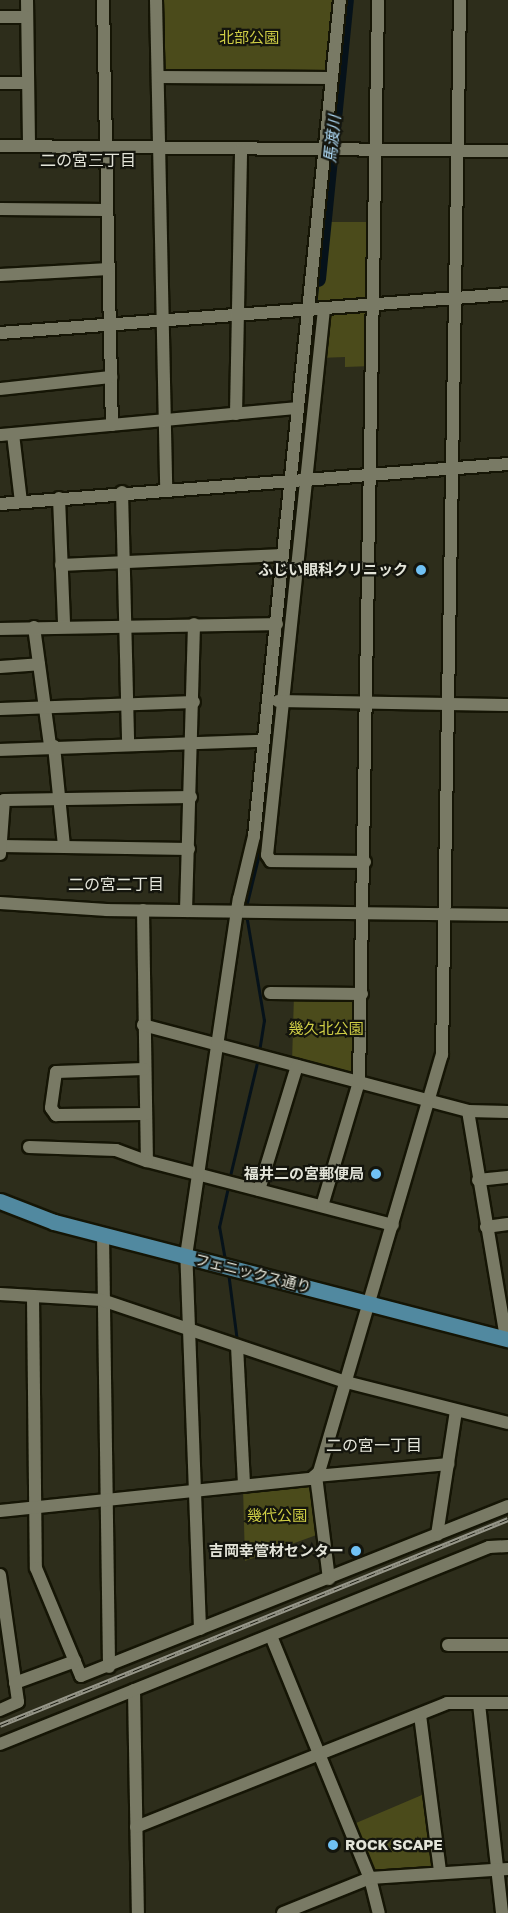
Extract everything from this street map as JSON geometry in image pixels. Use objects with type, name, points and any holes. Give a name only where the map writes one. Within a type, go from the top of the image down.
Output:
[{"type":"main road","name":"フェニックス通り","points":[[0,1201],[103,1234],[507,1339]]},
{"type":"street","points":[[27,0],[28,146]]},
{"type":"street","points":[[103,0],[112,425]]},
{"type":"street","points":[[156,0],[165,317],[166,488]]},
{"type":"street","points":[[200,1629],[186,1256],[237,912],[254,836],[340,0]]},
{"type":"street","points":[[322,1206],[359,1082],[368,703],[378,0]]},
{"type":"street","points":[[329,1579],[316,1476],[431,1100],[442,1055],[447,916],[458,297],[460,0]]},
{"type":"street","points":[[0,17],[27,17]]},
{"type":"street","points":[[158,77],[332,78]]},
{"type":"street","points":[[0,83],[28,83]]},
{"type":"street","points":[[0,146],[508,151]]},
{"type":"street","points":[[236,414],[241,150]]},
{"type":"street","points":[[0,208],[107,210]]},
{"type":"street","points":[[0,275],[109,269]]},
{"type":"street","points":[[0,333],[165,317],[239,316],[508,294]]},
{"type":"street","points":[[324,309],[268,859],[365,862]]},
{"type":"street","points":[[0,389],[111,377]]},
{"type":"street","points":[[21,502],[6,435],[298,408]]},
{"type":"street","points":[[0,504],[166,488],[508,464]]},
{"type":"street","points":[[122,492],[127,625],[128,744]]},
{"type":"street","points":[[59,498],[64,625]]},
{"type":"street","points":[[61,566],[283,555]]},
{"type":"street","points":[[186,911],[193,743],[194,624]]},
{"type":"street","points":[[0,629],[64,625],[277,624]]},
{"type":"street","points":[[34,627],[44,704],[63,799],[64,847]]},
{"type":"street","points":[[0,667],[39,663]]},
{"type":"street","points":[[268,701],[508,705]]},
{"type":"street","points":[[0,709],[44,704],[194,702]]},
{"type":"street","points":[[0,750],[52,746],[264,741]]},
{"type":"street","points":[[0,854],[4,800],[191,797]]},
{"type":"street","points":[[1,846],[189,849]]},
{"type":"street","points":[[0,903],[143,910],[364,915],[508,915]]},
{"type":"street","points":[[143,910],[143,1024],[147,1161]]},
{"type":"street","points":[[270,993],[362,994]]},
{"type":"street","points":[[143,1024],[468,1111],[508,1112]]},
{"type":"street","points":[[259,1190],[297,1066]]},
{"type":"street","points":[[144,1070],[56,1072],[51,1108],[56,1115],[146,1114]]},
{"type":"street","points":[[468,1111],[486,1227],[507,1339]]},
{"type":"street","points":[[29,1147],[116,1150],[147,1161],[393,1225]]},
{"type":"street","points":[[478,1180],[508,1177]]},
{"type":"street","points":[[486,1227],[508,1224]]},
{"type":"street","points":[[103,1234],[102,1300],[109,1667]]},
{"type":"street","points":[[0,1294],[102,1300],[346,1382],[508,1423]]},
{"type":"street","points":[[33,1296],[36,1568],[75,1661],[85,1677],[508,1506]]},
{"type":"street","points":[[237,1346],[244,1486]]},
{"type":"street","points":[[437,1535],[456,1411]]},
{"type":"street","points":[[0,1511],[244,1486],[316,1476],[448,1464]]},
{"type":"street","points":[[0,1744],[489,1547],[508,1546]]},
{"type":"street","points":[[0,1575],[18,1702],[0,1710]]},
{"type":"street","points":[[271,1636],[370,1878],[379,1913]]},
{"type":"street","points":[[448,1645],[508,1645]]},
{"type":"street","points":[[15,1683],[75,1661]]},
{"type":"street","points":[[134,1690],[138,1913]]},
{"type":"street","points":[[136,1827],[447,1703],[508,1703]]},
{"type":"street","points":[[478,1704],[502,1869],[502,1913]]},
{"type":"street","points":[[420,1715],[440,1872]]},
{"type":"street","points":[[290,1912],[370,1878],[502,1869]]},
{"type":"green space","name":"北部公園","points":[[159,0],[339,0],[331,76],[160,76]]},
{"type":"green space","points":[[326,222],[373,222],[372,366],[345,367],[345,357],[319,358],[324,310],[314,310]]},
{"type":"green space","name":"幾久北公園","points":[[294,995],[360,995],[358,1081],[292,1063]]},
{"type":"green space","name":"幾代公園","points":[[314,1481],[322,1533],[245,1561],[243,1487]]},
{"type":"green space","points":[[429,1792],[440,1872],[370,1878],[349,1826]]},
{"type":"waterway","name":"馬渡川","points":[[318,279],[346,0]]},
{"type":"waterway","points":[[315,306],[318,279]]},
{"type":"waterway","points":[[298,476],[314,312]]},
{"type":"waterway","points":[[277,697],[298,482]]},
{"type":"waterway","points":[[246,907],[263,837],[276,703]]},
{"type":"waterway","points":[[246,914],[264,1020],[259,1052]]},
{"type":"waterway","points":[[229,1180],[258,1058]]},
{"type":"waterway","points":[[225,1260],[219,1227],[228,1187]]},
{"type":"waterway","points":[[228,1272],[237,1341]]},
{"type":"waterway","points":[[310,1364],[344,1374]]},
{"type":"waterway","points":[[350,1376],[372,1383]]},
{"type":"railway","points":[[0,1725],[508,1519]]},
{"type":"place","name":"ふじい眼科クリニック","points":[[421,570]]},
{"type":"place","name":"福井二の宮郵便局","points":[[376,1174]]},
{"type":"place","name":"吉岡幸管材センター","points":[[356,1551]]},
{"type":"place","name":"ROCK SCAPE","points":[[333,1845]]},
{"type":"district","name":"二の宮三丁目","points":[[88,160]]},
{"type":"district","name":"二の宮二丁目","points":[[116,884]]},
{"type":"district","name":"二の宮一丁目","points":[[374,1445]]}]
